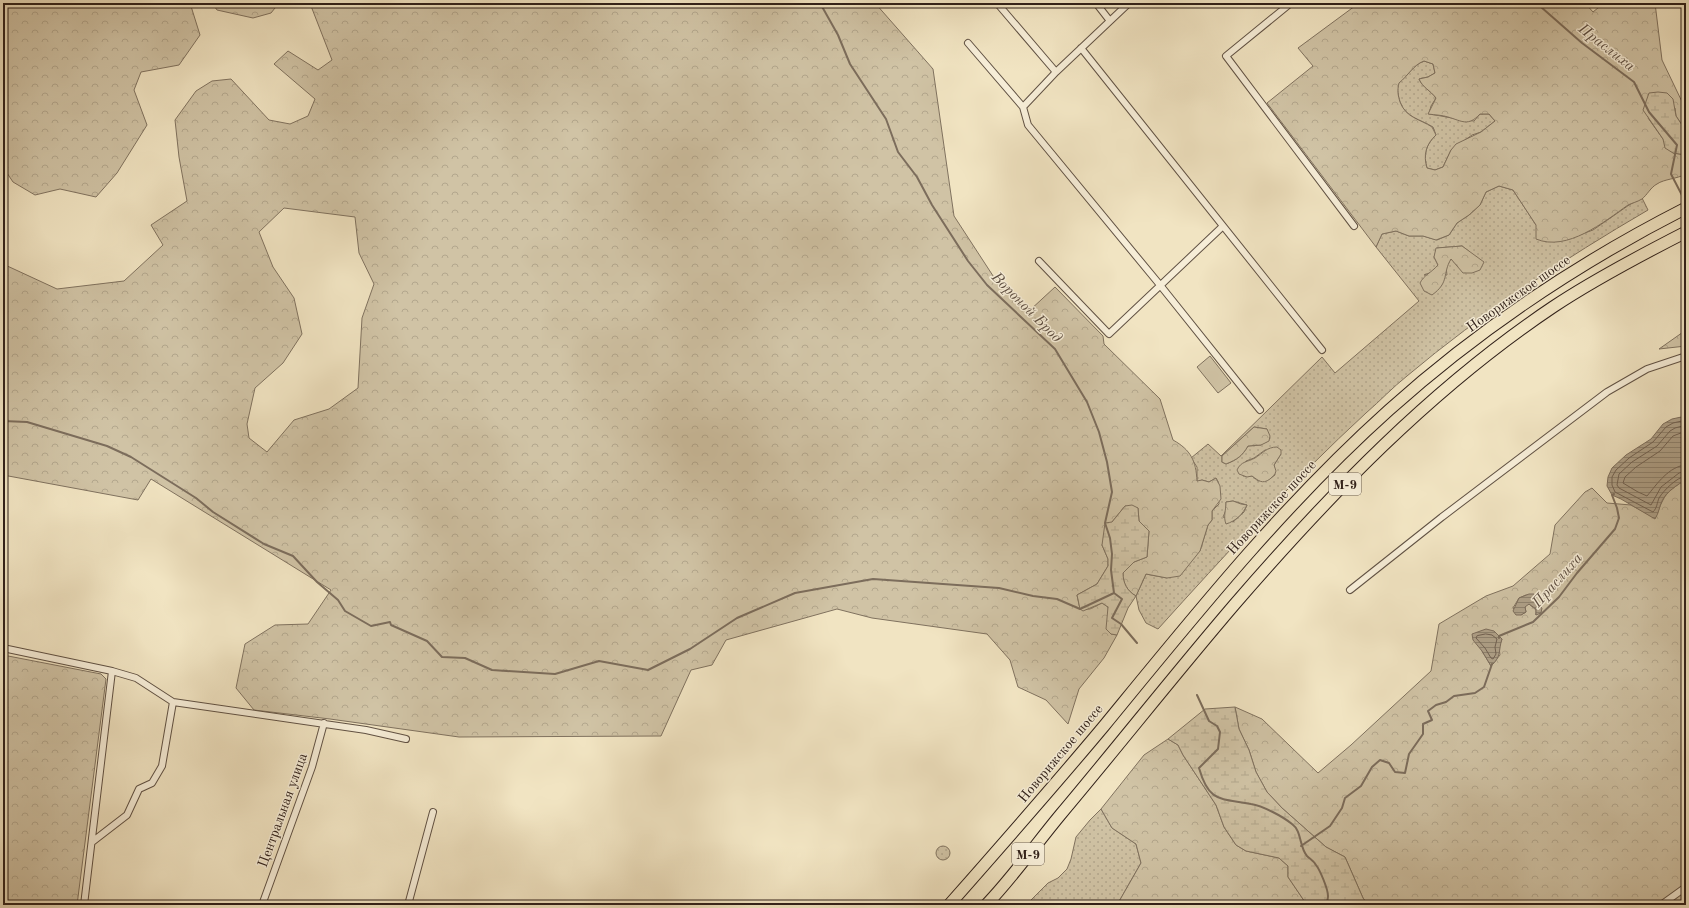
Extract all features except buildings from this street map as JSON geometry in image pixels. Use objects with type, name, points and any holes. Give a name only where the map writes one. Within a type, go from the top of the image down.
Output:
[{"type":"highway","name":"Новорижское шоссе","points":[[949,905],[1058,780],[1242,558],[1285,512],[1390,409],[1436,370],[1500,321],[1576,270],[1686,208]]},
{"type":"highway","name":"М-9","points":[[986,905],[1233,606],[1324,505],[1373,456],[1444,391],[1500,346],[1553,307],[1597,280],[1683,233]]},
{"type":"street","points":[[997,3],[1056,72]]},
{"type":"street","points":[[1096,3],[1110,20]]},
{"type":"street","points":[[1023,107],[1056,72],[1129,3]]},
{"type":"street","points":[[1291,3],[1226,56],[1354,226]]},
{"type":"street","points":[[968,43],[1023,107],[1028,126],[1160,285],[1260,410]]},
{"type":"street","points":[[1081,48],[1222,227],[1322,350]]},
{"type":"street","points":[[1039,261],[1108,334],[1222,227]]},
{"type":"street","points":[[1350,590],[1442,517],[1607,392],[1647,369],[1686,356]]},
{"type":"street","points":[[3,648],[112,671],[136,678],[173,702],[324,723],[406,739]]},
{"type":"street","points":[[84,905],[112,671]]},
{"type":"street","points":[[92,842],[127,815],[139,789],[152,783],[162,766],[173,702]]},
{"type":"street","name":"Центральная улица","points":[[262,905],[312,767],[324,723]]},
{"type":"street","points":[[408,905],[433,812]]},
{"type":"street","points":[[1661,905],[1686,887]]},
{"type":"green space","points":[[3,3],[190,3],[200,35],[179,65],[141,72],[134,90],[147,125],[117,173],[96,197],[60,189],[35,195],[13,182],[3,167]]},
{"type":"green space","points":[[212,3],[279,3],[271,13],[253,18],[217,10]]},
{"type":"green space","points":[[308,3],[875,3],[933,69],[954,216],[999,285],[1029,311],[1055,287],[1103,336],[1104,344],[1160,399],[1173,440],[1188,452],[1194,462],[1197,481],[1202,480],[1209,482],[1216,478],[1220,486],[1221,499],[1212,511],[1212,520],[1208,525],[1200,551],[1180,576],[1167,578],[1146,574],[1136,596],[1130,592],[1126,586],[1123,573],[1134,562],[1147,557],[1149,531],[1139,521],[1138,508],[1125,506],[1112,522],[1102,545],[1108,559],[1108,566],[1097,584],[1077,595],[1080,609],[1090,609],[1102,603],[1108,607],[1111,634],[1117,635],[1104,658],[1079,689],[1068,724],[1046,700],[1018,687],[1010,660],[987,634],[872,618],[837,609],[726,640],[712,665],[691,670],[661,736],[459,737],[254,710],[236,688],[245,644],[275,625],[308,624],[331,590],[151,479],[138,500],[3,475],[3,264],[57,289],[124,281],[163,245],[151,225],[187,201],[179,157],[175,120],[196,91],[212,81],[231,79],[269,120],[290,124],[308,116],[315,99],[274,64],[288,51],[318,70],[332,60],[311,6]],"holes":[[[284,208],[355,217],[359,253],[374,284],[362,318],[358,388],[329,409],[294,420],[267,452],[249,438],[247,424],[255,388],[283,363],[302,334],[294,298],[273,267],[259,232]]]},
{"type":"green space","points":[[1359,3],[1585,3],[1593,12],[1604,3],[1655,3],[1662,60],[1686,110],[1686,131],[1676,116],[1675,108],[1648,118],[1673,153],[1686,155],[1686,174],[1660,182],[1655,185],[1642,199],[1628,205],[1597,227],[1560,242],[1548,242],[1536,239],[1536,225],[1513,190],[1499,186],[1486,192],[1480,205],[1457,223],[1449,235],[1436,240],[1423,236],[1409,236],[1396,231],[1382,234],[1376,247],[1267,103],[1313,66],[1298,48]],"holes":[[[1424,61],[1433,64],[1435,73],[1428,77],[1419,79],[1422,85],[1436,98],[1428,114],[1443,116],[1465,122],[1472,121],[1480,114],[1489,114],[1495,121],[1481,132],[1456,144],[1451,150],[1443,167],[1435,170],[1427,168],[1425,154],[1430,142],[1436,135],[1432,127],[1406,112],[1398,95],[1399,83],[1417,65]]]},
{"type":"green space","points":[[1424,61],[1433,64],[1435,73],[1428,77],[1419,79],[1422,85],[1436,98],[1431,106],[1429,114],[1474,121],[1480,114],[1489,114],[1495,121],[1481,132],[1472,135],[1451,150],[1443,167],[1435,170],[1427,168],[1425,159],[1426,150],[1436,135],[1433,127],[1414,118],[1406,112],[1400,102],[1398,93],[1398,83],[1417,65]]},
{"type":"green space","points":[[1649,93],[1667,93],[1673,99],[1676,116],[1686,131],[1686,155],[1673,153],[1665,148],[1663,139],[1643,110]]},
{"type":"green space","points":[[1499,186],[1513,190],[1536,225],[1579,235],[1593,230],[1629,205],[1642,198],[1648,210],[1585,248],[1524,288],[1464,330],[1402,380],[1285,492],[1158,629],[1146,623],[1139,610],[1136,596],[1146,574],[1167,578],[1200,551],[1208,525],[1212,520],[1212,511],[1219,504],[1218,482],[1216,478],[1209,482],[1202,480],[1197,482],[1197,467],[1191,458],[1208,444],[1221,456],[1322,357],[1335,373],[1419,301],[1376,247],[1382,234],[1396,231],[1409,236],[1423,236],[1437,240],[1449,235],[1457,223],[1480,205],[1486,192]],"holes":[[[1462,246],[1470,252],[1457,265],[1451,259],[1446,267],[1447,275],[1424,275],[1432,272],[1438,265],[1434,257],[1437,248]],[[1254,427],[1267,429],[1261,445],[1248,446],[1239,457],[1226,464],[1222,462],[1222,456]],[[1265,450],[1281,454],[1274,465],[1275,475],[1271,478],[1258,481],[1252,476],[1243,476],[1246,461],[1254,458]],[[1233,501],[1247,505],[1244,512],[1233,522],[1223,517],[1226,510],[1226,502]]]},
{"type":"green space","points":[[1462,246],[1484,262],[1480,270],[1472,273],[1463,273],[1451,259],[1448,264],[1444,282],[1438,290],[1432,295],[1424,291],[1420,283],[1438,265],[1434,257],[1436,248]]},
{"type":"green space","points":[[1686,330],[1686,346],[1659,349]]},
{"type":"green space","points":[[1210,356],[1231,383],[1218,393],[1197,367]]},
{"type":"green space","points":[[1254,427],[1267,429],[1270,436],[1269,441],[1261,445],[1248,446],[1242,455],[1237,459],[1226,464],[1222,462],[1222,456]]},
{"type":"green space","points":[[1277,447],[1281,450],[1281,454],[1274,465],[1276,472],[1270,479],[1262,482],[1252,476],[1247,477],[1239,474],[1237,470],[1243,463],[1255,458],[1268,449]]},
{"type":"green space","points":[[1684,480],[1686,480],[1686,905],[1368,905],[1363,898],[1345,857],[1326,847],[1282,808],[1267,792],[1256,772],[1249,750],[1239,729],[1235,707],[1262,719],[1318,773],[1351,745],[1431,671],[1439,624],[1486,596],[1513,586],[1550,554],[1555,525],[1585,492],[1592,488],[1607,503],[1631,505],[1655,518],[1665,497]],"holes":[[[1526,595],[1536,597],[1538,605],[1536,615],[1536,610],[1529,604],[1525,607],[1526,612],[1521,615],[1513,608],[1519,598]],[[1502,639],[1499,647],[1500,655],[1491,666],[1482,651]]]},
{"type":"green space","points":[[1233,501],[1247,505],[1239,517],[1226,524],[1226,502]]},
{"type":"green space","points":[[1132,505],[1138,508],[1139,521],[1149,531],[1147,557],[1134,562],[1123,573],[1126,586],[1130,592],[1136,596],[1128,608],[1117,635],[1111,634],[1106,629],[1108,607],[1102,603],[1083,611],[1080,609],[1077,595],[1097,584],[1108,566],[1108,559],[1102,545],[1105,523],[1112,522],[1125,506]]},
{"type":"green space","points":[[3,655],[101,674],[106,679],[77,905],[3,905]]},
{"type":"green space","points":[[1235,707],[1239,729],[1249,750],[1256,772],[1267,792],[1282,808],[1326,847],[1345,857],[1363,898],[1368,905],[1307,905],[1288,877],[1288,866],[1279,858],[1246,851],[1236,845],[1224,827],[1216,805],[1178,745],[1168,739],[1205,709]]},
{"type":"green space","points":[[1168,739],[1178,745],[1216,805],[1224,827],[1236,845],[1246,851],[1279,858],[1288,866],[1288,877],[1307,905],[1117,905],[1141,863],[1136,844],[1112,828],[1101,809],[1144,755]]},
{"type":"green space","points":[[1101,809],[1112,828],[1136,844],[1141,863],[1117,905],[1042,905],[1031,900],[1048,883],[1058,878],[1067,869],[1076,837]]},
{"type":"green space","points":[[943,846],[948,848],[950,853],[948,858],[943,860],[938,858],[936,853],[938,848]]},
{"type":"water","points":[[1686,416],[1686,480],[1666,494],[1655,519],[1612,495],[1607,486],[1608,477],[1612,468],[1626,455],[1651,439],[1663,424],[1672,419]]},
{"type":"water","points":[[1529,594],[1534,594],[1538,605],[1542,608],[1541,613],[1536,615],[1536,609],[1529,604],[1525,607],[1526,612],[1521,615],[1516,615],[1513,611],[1519,598]]},
{"type":"water","points":[[1486,629],[1494,631],[1502,639],[1497,659],[1491,666],[1473,640],[1472,634]]},
{"type":"waterway","name":"Вороной Брод","points":[[820,3],[838,35],[850,64],[886,119],[898,152],[917,177],[932,205],[968,261],[987,285],[1055,349],[1087,402],[1099,432],[1107,462],[1112,492],[1105,523],[1110,538],[1112,554],[1111,570],[1114,593],[1122,599],[1112,618],[1121,624],[1137,643]]},
{"type":"waterway","name":"Праслиха","points":[[1533,3],[1541,7],[1582,43],[1634,82],[1649,112],[1677,145],[1671,174],[1686,203]]},
{"type":"waterway","points":[[3,421],[27,422],[107,446],[131,457],[196,498],[213,512],[264,544],[293,556],[317,582],[338,600],[345,611],[371,626],[390,622],[391,625],[427,641],[442,657],[465,658],[492,670],[555,674],[599,661],[648,670],[690,649],[737,618],[795,593],[873,579],[999,588],[1033,596],[1057,599],[1080,609],[1114,593]]},
{"type":"waterway","name":"Праслиха","points":[[1499,638],[1499,636],[1533,622],[1559,597],[1577,573],[1615,529],[1619,518],[1612,495],[1614,494]]},
{"type":"waterway","name":"Праслиха","points":[[1301,846],[1330,826],[1342,808],[1345,798],[1361,786],[1372,767],[1380,760],[1389,763],[1395,772],[1405,773],[1409,754],[1423,734],[1423,724],[1432,720],[1428,711],[1454,696],[1475,693],[1484,687],[1492,664]]},
{"type":"waterway","name":"Вороной Брод","points":[[1197,695],[1209,721],[1217,726],[1220,732],[1218,749],[1199,768],[1207,788],[1217,797],[1256,805],[1267,809],[1292,824],[1299,835],[1304,852],[1313,861],[1324,880],[1328,896],[1326,905]]}]
